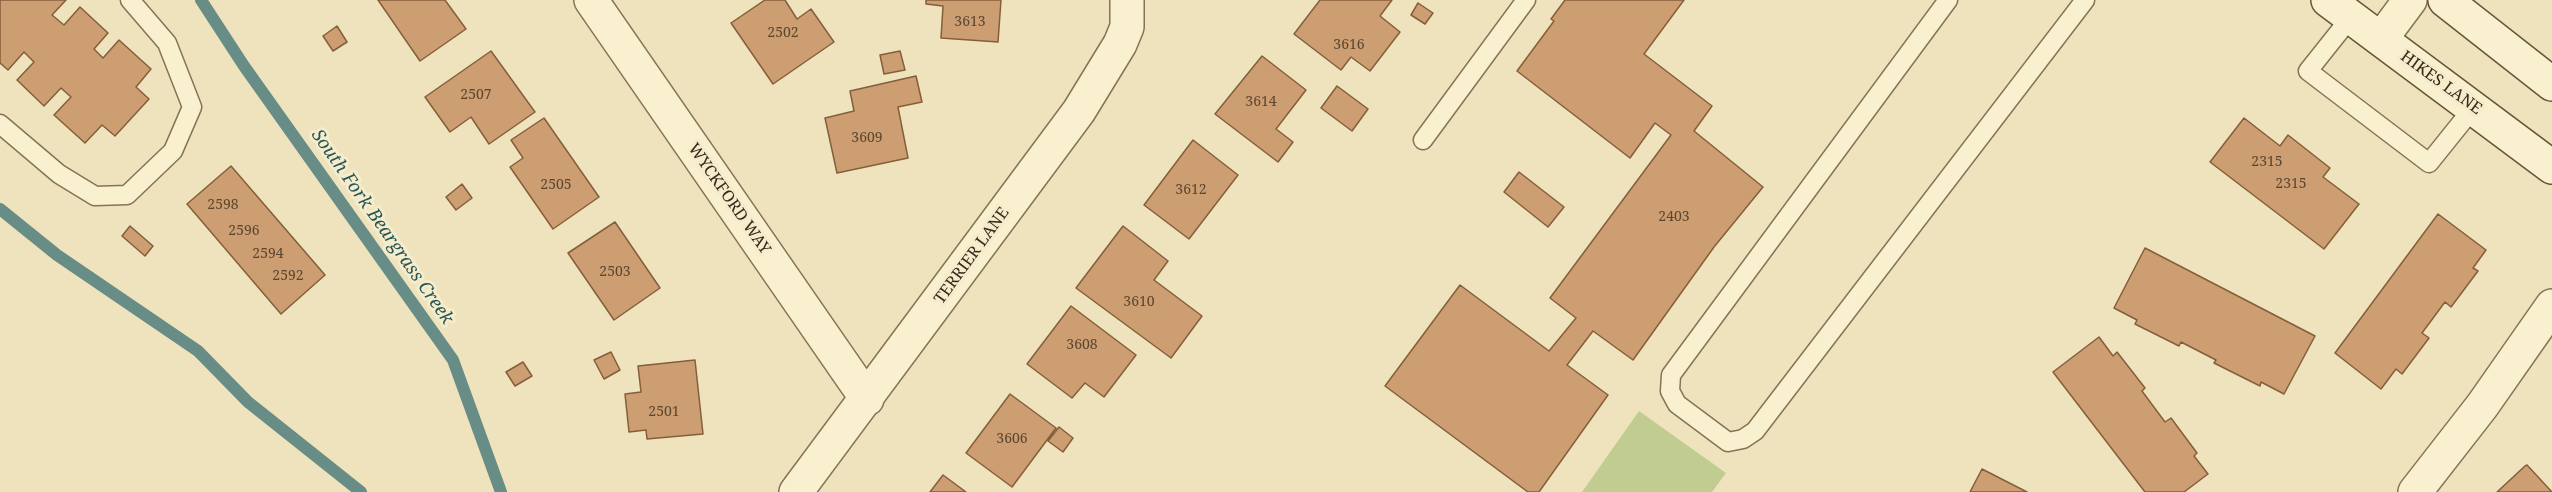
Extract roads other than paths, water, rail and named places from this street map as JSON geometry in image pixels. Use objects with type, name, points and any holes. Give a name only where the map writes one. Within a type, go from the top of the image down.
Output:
[{"type":"street","name":"WYCKFORD WAY","points":[[591,0],[867,399]]},
{"type":"street","points":[[2381,39],[2410,0]]},
{"type":"street","points":[[2445,0],[2552,84]]},
{"type":"street","name":"TERRIER LANE","points":[[796,492],[1079,111],[1120,44],[1127,27],[1127,6]]},
{"type":"street","name":"HIKES LANE","points":[[2340,9],[2552,167]]},
{"type":"street","points":[[2415,492],[2482,406],[2552,306]]},
{"type":"lane","points":[[0,124],[59,174],[95,196],[127,195],[173,151],[192,107],[167,43],[130,0]]},
{"type":"lane","points":[[1423,140],[1526,0]]},
{"type":"lane","points":[[1948,0],[1671,375],[1670,391],[1677,404],[1728,441],[1743,439],[1755,430],[2085,0]]},
{"type":"lane","points":[[2340,9],[2308,71],[2429,163],[2474,107]]},
{"type":"waterway","name":"South Fork Beargrass Creek","points":[[201,0],[244,66],[453,360],[501,492]]},
{"type":"waterway","points":[[0,209],[57,255],[198,351],[248,402],[361,492]]}]
